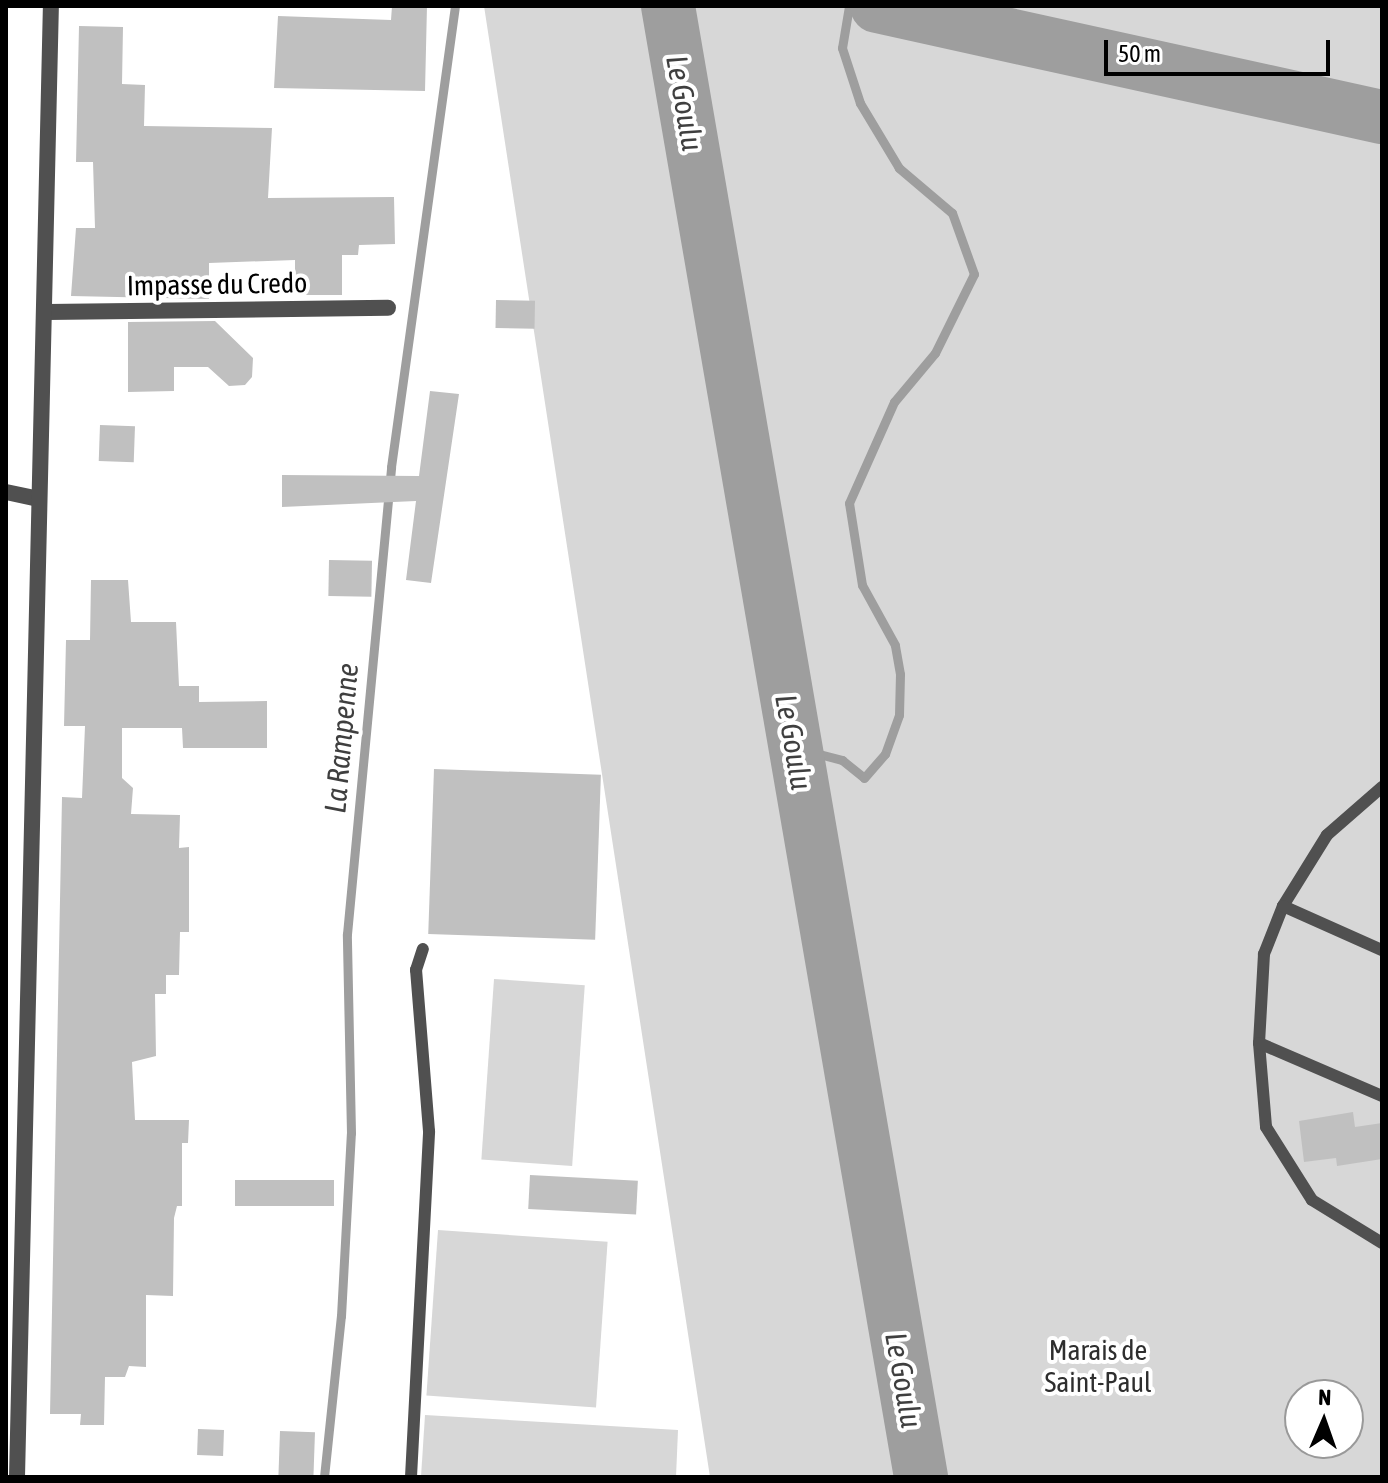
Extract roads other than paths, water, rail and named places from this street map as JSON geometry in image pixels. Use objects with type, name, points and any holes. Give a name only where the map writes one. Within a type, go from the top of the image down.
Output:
[{"type":"street","points":[[17,1477],[13,1373],[38,499],[47,312],[51,6]]},
{"type":"street","name":"Impasse du Credo","points":[[47,312],[388,308]]},
{"type":"street","points":[[6,492],[38,499]]},
{"type":"lane","points":[[1382,787],[1327,835],[1283,906],[1264,954],[1259,1043],[1266,1127],[1312,1200],[1382,1243]]},
{"type":"lane","points":[[1367,799],[1382,805]]},
{"type":"lane","points":[[1283,906],[1382,950]]},
{"type":"lane","points":[[411,1477],[429,1131],[416,970],[423,949]]},
{"type":"lane","points":[[1259,1043],[1382,1096]]},
{"type":"waterway","name":"La Rampenne","points":[[324,1477],[341,1316],[351,1133],[347,934],[391,467],[455,6]]},
{"type":"waterway","name":"Le Goulu","points":[[668,6],[921,1477]]},
{"type":"waterway","points":[[796,748],[842,760],[864,778],[885,754],[899,715],[900,674],[895,645],[862,585],[849,503],[894,402],[935,353],[974,274],[952,213],[899,168],[860,103],[842,48],[849,6]]},
{"type":"waterway","points":[[877,6],[1382,117]]},
{"type":"park label","name":"Marais de Saint-Paul","points":[[1098,1366]]}]
